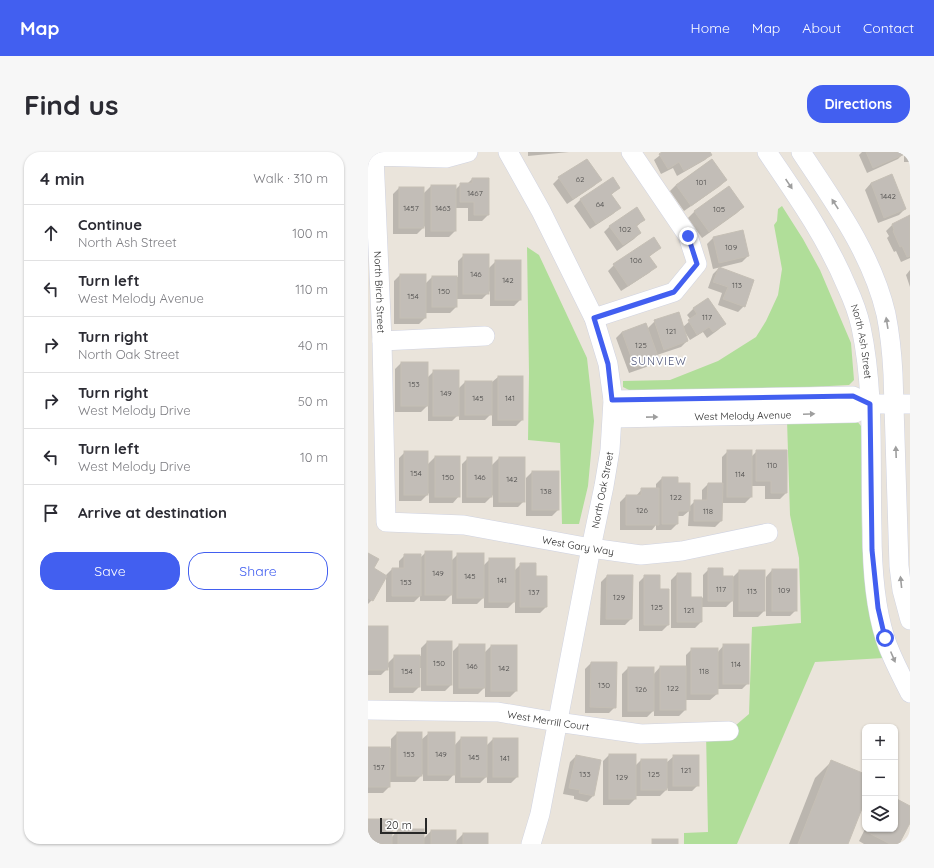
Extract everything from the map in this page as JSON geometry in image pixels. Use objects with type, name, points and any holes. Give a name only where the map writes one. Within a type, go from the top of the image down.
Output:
[{"type":"street","name":"North Birch Street","points":[[386,522],[382,341],[374,156],[446,158],[468,152]]},
{"type":"street","name":"North Oak Street","points":[[508,152],[541,211],[594,318],[608,364],[612,409],[610,450],[604,486],[540,814],[531,844]]},
{"type":"street","points":[[594,318],[674,292],[697,264],[688,236],[631,152]]},
{"type":"street","name":"North Ash Street","points":[[767,152],[826,242],[854,304],[861,326],[870,404],[872,537],[878,608],[885,638],[910,693]]},
{"type":"street","points":[[801,152],[843,216],[858,244],[874,278],[886,313],[902,404],[900,566],[902,590],[910,620]]},
{"type":"street","points":[[382,341],[485,336]]},
{"type":"street","name":"West Melody Avenue","points":[[612,409],[855,413],[870,404],[902,404]]},
{"type":"street","name":"West Gary Way","points":[[386,522],[464,525],[591,548],[641,555],[682,551],[768,533]]},
{"type":"street","name":"West Merrill Court","points":[[368,710],[498,712],[641,734],[729,731]]},
{"type":"green space","points":[[782,206],[803,239],[820,270],[851,343],[854,380],[849,385],[810,387],[631,391],[623,387],[623,381],[670,380],[718,361],[756,337],[766,321],[778,295],[782,269],[774,225],[777,221],[778,209]]},
{"type":"green space","points":[[527,247],[539,255],[587,358],[594,421],[588,486],[579,524],[562,524],[560,443],[528,440],[529,373]]},
{"type":"green space","points":[[787,420],[856,420],[861,426],[862,544],[867,591],[884,658],[815,662],[737,844],[684,844],[684,833],[708,832],[706,732],[729,731],[749,714],[752,627],[801,623],[799,558],[790,515]]},
{"type":"building","points":[[662,152],[710,152],[712,155],[684,171],[679,162],[668,169],[659,154]]},
{"type":"building","points":[[866,152],[905,152],[905,154],[873,168]]},
{"type":"building","points":[[587,159],[602,180],[573,199],[558,177]]},
{"type":"building","points":[[712,159],[727,180],[691,206],[676,185]]},
{"type":"building","points":[[892,174],[906,209],[884,218],[871,183]]},
{"type":"building","points":[[613,177],[620,188],[611,194],[621,208],[596,224],[580,199]]},
{"type":"building","points":[[472,178],[489,178],[489,215],[474,215],[474,202],[460,202],[460,183],[472,183]]},
{"type":"building","points":[[431,185],[456,185],[456,231],[431,231]]},
{"type":"building","points":[[729,186],[744,207],[709,232],[694,211]]},
{"type":"building","points":[[399,187],[424,187],[424,228],[399,228]]},
{"type":"building","points":[[637,207],[645,220],[636,225],[641,233],[623,245],[609,226]]},
{"type":"building","points":[[910,215],[910,256],[907,257],[902,246],[900,247],[893,231],[892,224]]},
{"type":"building","points":[[743,230],[749,256],[719,263],[713,237]]},
{"type":"building","points":[[654,237],[661,248],[649,256],[657,267],[628,286],[613,264]]},
{"type":"building","points":[[463,254],[489,254],[489,294],[463,294]]},
{"type":"building","points":[[495,260],[521,260],[521,300],[495,300]]},
{"type":"building","points":[[719,267],[754,280],[745,307],[723,299],[728,287],[713,282]]},
{"type":"building","points":[[400,274],[426,274],[426,318],[400,318]]},
{"type":"building","points":[[432,276],[457,276],[457,307],[432,307]]},
{"type":"building","points":[[708,298],[726,324],[713,332],[709,327],[697,335],[688,320],[697,314],[693,308]]},
{"type":"building","points":[[679,312],[688,341],[664,350],[654,320]]},
{"type":"building","points":[[646,323],[659,359],[635,368],[622,332]]},
{"type":"building","points":[[401,362],[428,362],[428,406],[401,406]]},
{"type":"building","points":[[433,370],[459,370],[459,416],[433,416]]},
{"type":"building","points":[[498,376],[523,376],[523,420],[498,420]]},
{"type":"building","points":[[465,381],[492,381],[492,415],[465,415]]},
{"type":"building","points":[[727,450],[752,450],[752,497],[727,497]]},
{"type":"building","points":[[756,450],[787,450],[787,493],[771,493],[771,481],[756,481]]},
{"type":"building","points":[[404,451],[428,451],[428,495],[404,495]]},
{"type":"building","points":[[435,456],[460,456],[460,497],[435,497]]},
{"type":"building","points":[[467,457],[492,457],[492,497],[467,497]]},
{"type":"building","points":[[499,457],[525,457],[525,502],[499,502]]},
{"type":"building","points":[[532,471],[559,471],[559,510],[532,510]]},
{"type":"building","points":[[662,477],[678,477],[678,483],[690,483],[690,511],[678,511],[678,524],[662,524]]},
{"type":"building","points":[[708,483],[723,483],[722,521],[694,521],[694,500],[707,500]]},
{"type":"building","points":[[641,488],[659,488],[659,525],[626,525],[626,495],[641,495]]},
{"type":"building","points":[[425,551],[452,551],[452,595],[425,595]]},
{"type":"building","points":[[368,553],[379,559],[374,568],[387,576],[373,601],[368,598]]},
{"type":"building","points":[[457,553],[484,553],[484,598],[457,598]]},
{"type":"building","points":[[404,554],[421,554],[421,596],[392,596],[392,568],[404,568]]},
{"type":"building","points":[[489,558],[515,558],[515,602],[489,602]]},
{"type":"building","points":[[520,563],[536,563],[536,576],[547,576],[547,607],[520,607]]},
{"type":"building","points":[[708,568],[723,568],[723,576],[733,576],[733,601],[708,601]]},
{"type":"building","points":[[772,569],[797,569],[797,611],[772,611]]},
{"type":"building","points":[[739,570],[765,570],[765,611],[739,611]]},
{"type":"building","points":[[677,573],[691,573],[691,597],[702,597],[702,622],[677,622]]},
{"type":"building","points":[[607,575],[633,575],[632,619],[606,619]]},
{"type":"building","points":[[644,575],[660,575],[660,589],[669,589],[669,625],[644,625]]},
{"type":"building","points":[[368,626],[388,626],[388,670],[368,670]]},
{"type":"building","points":[[427,641],[452,641],[452,685],[427,685]]},
{"type":"building","points":[[459,644],[485,644],[485,688],[459,688]]},
{"type":"building","points":[[723,644],[749,644],[749,684],[723,684]]},
{"type":"building","points":[[491,645],[517,645],[517,691],[491,691]]},
{"type":"building","points":[[691,648],[718,648],[718,694],[691,694]]},
{"type":"building","points":[[394,655],[420,655],[420,687],[394,687]]},
{"type":"building","points":[[591,662],[617,662],[616,708],[590,707]]},
{"type":"building","points":[[660,666],[686,666],[686,710],[660,710]]},
{"type":"building","points":[[628,667],[654,667],[654,711],[628,711]]},
{"type":"building","points":[[397,732],[422,732],[422,776],[397,776]]},
{"type":"building","points":[[428,732],[455,732],[455,775],[428,775]]},
{"type":"building","points":[[461,737],[487,737],[487,777],[461,777]]},
{"type":"building","points":[[493,738],[518,738],[518,777],[493,777]]},
{"type":"building","points":[[368,747],[390,747],[390,787],[368,787]]},
{"type":"building","points":[[609,754],[636,754],[636,799],[609,799]]},
{"type":"building","points":[[576,755],[601,760],[594,796],[579,793],[580,790],[569,788]]},
{"type":"building","points":[[673,755],[699,755],[699,786],[673,786]]},
{"type":"building","points":[[641,759],[667,759],[667,790],[641,790]]},
{"type":"building","points":[[831,760],[862,773],[862,809],[848,844],[798,844]]},
{"type":"building","points":[[898,800],[910,806],[910,823],[899,844],[890,844],[867,832],[898,832]]},
{"type":"building","points":[[368,819],[392,819],[392,844],[368,844]]},
{"type":"building","points":[[398,829],[424,829],[424,844],[398,844]]},
{"type":"building","points":[[431,830],[456,830],[456,844],[431,844]]},
{"type":"building","points":[[463,833],[488,833],[488,844],[463,844]]},
{"type":"building","points":[[652,839],[678,839],[678,844],[652,844]]},
{"type":"district","name":"SUNVIEW","points":[[659,361]]},
{"type":"route","points":[[688,236],[697,264],[674,292],[594,318],[608,364],[612,400],[853,396],[870,404],[872,550],[878,608],[885,638]]}]
